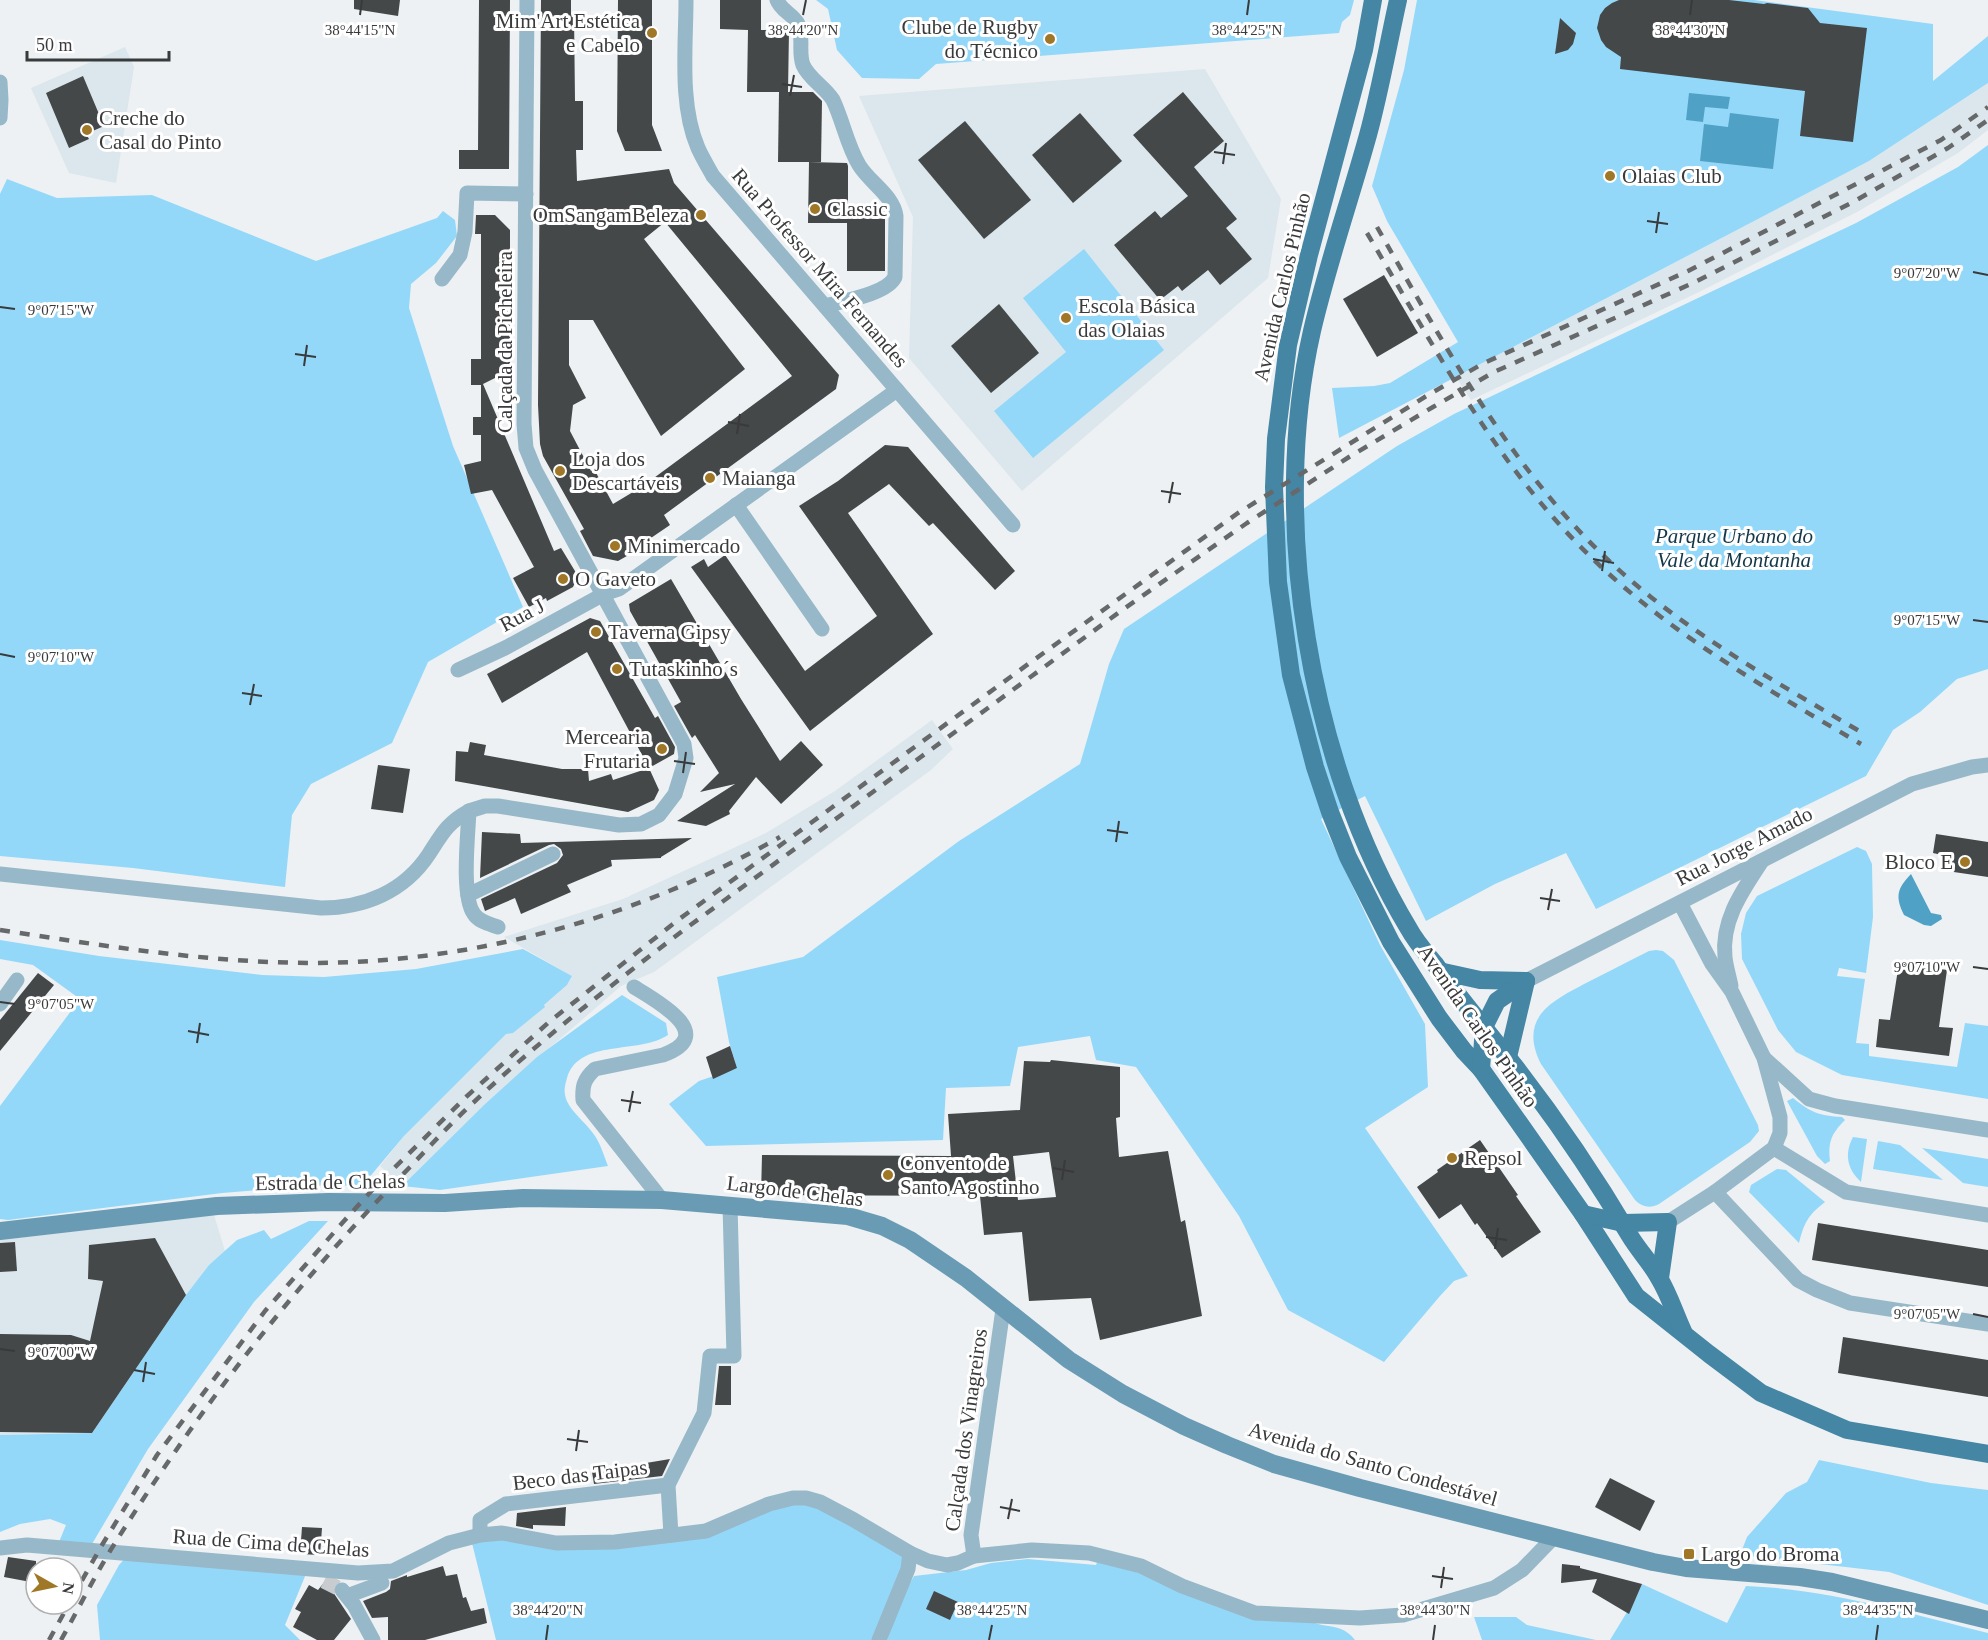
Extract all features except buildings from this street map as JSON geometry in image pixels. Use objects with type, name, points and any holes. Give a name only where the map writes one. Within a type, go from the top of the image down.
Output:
[{"type":"main road","name":"Avenida Carlos Pinhão","points":[[1373,0],[1364,50],[1308,255],[1292,325],[1281,392],[1274,487],[1278,582],[1284,629],[1302,722],[1327,801],[1353,867],[1391,942],[1439,1018],[1481,1069],[1583,1214],[1636,1296],[1761,1393],[1847,1430],[1988,1454]]},
{"type":"main road","name":"Avenida Carlos Pinhão","points":[[1398,0],[1369,130],[1312,330],[1302,394],[1296,487],[1299,580],[1306,637],[1323,716],[1350,805],[1410,932],[1508,1057],[1599,1184],[1640,1253],[1660,1278],[1683,1333]]},
{"type":"main road","points":[[1439,971],[1480,980],[1526,981]]},
{"type":"main road","points":[[1481,1069],[1484,1027],[1497,1001],[1526,981]]},
{"type":"main road","points":[[1508,1057],[1526,981]]},
{"type":"main road","name":"Estrada de Chelas","points":[[0,1230],[228,1206],[328,1202],[445,1203],[523,1198],[662,1200]]},
{"type":"main road","name":"Largo de Chelas","points":[[662,1200],[848,1216],[882,1226],[926,1250],[966,1278],[1003,1309]]},
{"type":"main road","points":[[1583,1214],[1623,1223],[1668,1222],[1660,1278]]},
{"type":"main road","name":"Avenida do Santo Condestável","points":[[1003,1309],[1070,1360],[1123,1394],[1184,1426],[1227,1445],[1274,1464],[1553,1538]]},
{"type":"main road","points":[[1553,1538],[1686,1568],[1789,1576],[1832,1582],[1988,1620]]},
{"type":"street","name":"Calçada da Picheleira","points":[[469,811],[485,806],[498,806],[619,825],[641,824],[659,815],[675,794],[686,758],[684,744],[535,470],[526,447],[524,424],[526,0]]},
{"type":"street","name":"Rua Professor Mira Fernandes","points":[[686,0],[686,99],[690,125],[698,147],[714,176],[1013,525]]},
{"type":"street","points":[[777,0],[783,10],[799,25],[803,66],[825,89],[832,100],[857,161],[871,182],[895,208],[895,277],[892,283],[880,290],[825,306]]},
{"type":"street","points":[[0,82],[2,100],[0,118]]},
{"type":"street","points":[[442,279],[460,255],[465,232],[467,193],[526,194]]},
{"type":"street","name":"Rua J","points":[[458,670],[507,647],[604,594],[619,589],[897,390]]},
{"type":"street","points":[[736,505],[822,629]]},
{"type":"street","name":"Rua Jorge Amado","points":[[1526,981],[1911,784],[1972,767],[1988,765]]},
{"type":"street","points":[[0,874],[339,908],[374,900],[405,881],[429,854],[445,828],[456,818],[469,811]]},
{"type":"street","points":[[469,811],[467,864],[471,910],[475,916],[498,927]]},
{"type":"street","points":[[468,895],[553,854]]},
{"type":"street","points":[[1732,992],[1725,957],[1729,917],[1738,898],[1764,858]]},
{"type":"street","points":[[1668,1222],[1715,1192],[1774,1148],[1780,1133],[1780,1117],[1764,1058],[1732,992],[1712,964],[1680,903]]},
{"type":"street","points":[[0,1004],[16,980]]},
{"type":"street","points":[[634,987],[680,1018],[685,1026],[686,1036],[682,1046],[663,1055],[595,1069],[584,1082],[583,1100],[662,1200]]},
{"type":"street","points":[[1764,1058],[1809,1099],[1835,1106],[1988,1130]]},
{"type":"street","points":[[1774,1148],[1846,1192],[1988,1215]]},
{"type":"street","points":[[1715,1192],[1798,1280],[1817,1290],[1850,1303],[1988,1324]]},
{"type":"street","name":"Beco das Taipas","points":[[671,1535],[668,1485],[704,1413],[710,1356],[734,1356],[730,1205]]},
{"type":"street","name":"Calçada dos Vinagreiros","points":[[974,1556],[971,1535],[1003,1309]]},
{"type":"street","name":"Beco das Taipas","points":[[480,1535],[480,1520],[506,1504],[668,1485]]},
{"type":"street","name":"Rua de Cima de Chelas","points":[[0,1548],[27,1545],[358,1573],[393,1571],[449,1543],[480,1535],[502,1533],[556,1543],[615,1542],[706,1531],[769,1504],[793,1498],[806,1498],[820,1502],[928,1561],[947,1565],[974,1556],[1032,1550],[1089,1553],[1141,1566],[1182,1586],[1255,1613],[1360,1618],[1403,1615],[1494,1588],[1522,1570],[1553,1538]]},
{"type":"street","points":[[879,1640],[908,1569],[910,1553]]},
{"type":"street","points":[[313,1569],[324,1581]]},
{"type":"street","points":[[373,1640],[354,1605],[344,1593],[382,1583]]},
{"type":"shaded area","name":"Creche do Casal do Pinto","points":[[125,47],[134,67],[116,183],[69,173],[31,88]]},
{"type":"shaded area","name":"Escola Básica das Olaias","points":[[1205,69],[1281,199],[1268,278],[1022,491],[909,358],[913,217],[859,96]]},
{"type":"shaded area","points":[[1988,83],[1988,130],[1958,153],[1857,212],[1697,293],[1471,400],[1456,377],[1869,161]]},
{"type":"shaded area","points":[[1689,93],[1730,97],[1728,109],[1705,107],[1703,122],[1686,120]]},
{"type":"shaded area","points":[[1730,113],[1779,119],[1773,169],[1700,161],[1704,124],[1728,127]]},
{"type":"shaded area","points":[[932,720],[953,749],[931,770],[654,972],[621,986],[485,1104],[402,1186],[380,1166],[404,1136],[506,1033],[513,1033],[567,985],[572,976],[504,937],[623,899],[766,833],[835,791]]},
{"type":"shaded area","points":[[1911,874],[1931,913],[1941,915],[1942,919],[1931,926],[1904,915],[1901,908],[1900,889]]},
{"type":"shaded area","points":[[214,1215],[225,1251],[209,1265],[92,1433],[0,1435],[0,1240]]},
{"type":"green space","name":"Clube de Rugby do Técnico","points":[[816,0],[1354,0],[1350,15],[1342,22],[1339,33],[936,64],[919,79],[862,78],[837,50],[828,9]]},
{"type":"green space","name":"Olaias Club","points":[[1417,0],[1754,0],[1933,24],[1933,81],[1988,36],[1988,83],[1869,161],[1339,438],[1332,388],[1390,383],[1458,342],[1387,221],[1372,186],[1404,70]]},
{"type":"green space","name":"Parque Urbano do Vale da Montanha","points":[[1988,145],[1988,669],[1957,679],[1920,712],[1893,730],[1866,776],[1596,909],[1566,853],[1495,884],[1426,921],[1365,796],[1321,819],[1380,945],[1425,1024],[1428,1087],[1365,1128],[1468,1276],[1454,1281],[1384,1362],[1288,1310],[1239,1216],[1136,1067],[1096,1060],[1090,1036],[1018,1047],[1010,1086],[946,1088],[943,1140],[706,1146],[669,1104],[699,1081],[737,1068],[729,1042],[717,977],[803,957],[959,841],[1080,764],[1109,664],[1124,629],[1397,446],[1454,414],[1856,223],[1958,167]]},
{"type":"green space","points":[[7,179],[57,198],[152,195],[316,261],[437,218],[443,211],[455,220],[457,236],[436,263],[411,284],[409,308],[453,446],[523,607],[428,662],[392,743],[311,784],[292,815],[285,887],[133,868],[0,856],[0,194]]},
{"type":"green space","points":[[1084,249],[1164,350],[1033,458],[994,411],[1066,352],[1023,298]]},
{"type":"green space","points":[[1857,847],[1866,851],[1872,864],[1873,917],[1866,973],[1839,968],[1837,976],[1865,979],[1856,1043],[1869,1044],[1869,1056],[1957,1067],[1965,1023],[1988,1026],[1988,1099],[1842,1075],[1796,1052],[1778,1030],[1742,959],[1741,934],[1746,913],[1757,896]]},
{"type":"green space","points":[[0,940],[99,956],[262,975],[324,977],[416,969],[523,949],[572,976],[567,985],[544,1005],[545,1007],[513,1033],[506,1034],[404,1136],[362,1186],[325,1185],[222,1193],[8,1220],[0,1219],[0,1106],[80,999],[33,965],[0,959]]},
{"type":"green space","points":[[1649,951],[1663,951],[1674,960],[1759,1131],[1750,1142],[1656,1206],[1649,1207],[1635,1200],[1541,1064],[1533,1033],[1536,1022],[1552,1003],[1590,981]]},
{"type":"green space","points":[[622,995],[666,1023],[668,1035],[641,1045],[596,1052],[584,1057],[574,1065],[565,1088],[569,1105],[595,1136],[608,1166],[440,1190],[402,1186],[485,1104],[537,1057]]},
{"type":"green space","points":[[1793,1098],[1816,1112],[1827,1116],[1842,1117],[1845,1120],[1836,1130],[1830,1149],[1830,1161],[1825,1164],[1817,1156],[1787,1101]]},
{"type":"green space","points":[[1853,1137],[1867,1139],[1861,1182],[1848,1161],[1848,1149]]},
{"type":"green space","points":[[1878,1141],[1900,1145],[1943,1180],[1873,1169]]},
{"type":"green space","points":[[1922,1148],[1988,1159],[1988,1187],[1963,1183]]},
{"type":"green space","points":[[1777,1169],[1786,1170],[1825,1202],[1814,1211],[1808,1220],[1799,1243],[1749,1192],[1751,1185]]},
{"type":"green space","points":[[309,1221],[328,1221],[254,1302],[148,1449],[92,1544],[59,1542],[66,1525],[50,1519],[20,1524],[0,1532],[0,1435],[92,1433],[209,1265],[237,1240],[264,1230],[271,1239]]},
{"type":"green space","points":[[1819,1460],[1931,1483],[1988,1490],[1988,1605],[1889,1572],[1740,1555],[1747,1537],[1786,1493],[1807,1482]]},
{"type":"green space","points":[[806,1498],[910,1553],[879,1640],[496,1640],[472,1543],[503,1538],[556,1543],[706,1531]]},
{"type":"green space","points":[[129,1554],[308,1569],[285,1625],[300,1640],[100,1640],[97,1605],[119,1565]]},
{"type":"green space","points":[[1028,1559],[1096,1565],[1097,1562],[1336,1627],[1348,1633],[1355,1640],[887,1640],[904,1593],[914,1576]]},
{"type":"green space","points":[[1642,1584],[1727,1623],[1746,1586],[1777,1588],[1838,1597],[1898,1610],[1988,1633],[1988,1640],[1610,1640],[1627,1612],[1629,1613]]},
{"type":"green space","points":[[1474,1617],[1516,1617],[1527,1625],[1596,1640],[1482,1640]]},
{"type":"tunnel","points":[[324,1581],[342,1590]]},
{"type":"railway","points":[[84,1577],[157,1455],[265,1311],[344,1221],[466,1097],[549,1022],[678,920],[1238,513],[1428,395],[1484,363],[1688,271],[1941,140],[1988,107]]},
{"type":"railway","points":[[61,1640],[108,1555],[147,1493],[216,1395],[289,1301],[368,1211],[457,1118],[499,1079],[604,992],[685,929],[1125,608],[1247,523],[1349,457],[1494,372],[1693,283],[1853,202],[1948,148],[1988,120]]},
{"type":"railway","points":[[1377,227],[1480,402],[1508,443],[1571,523],[1636,585],[1699,632],[1765,675],[1866,735]]},
{"type":"railway","points":[[1367,233],[1487,432],[1543,506],[1574,540],[1639,600],[1674,627],[1747,676],[1861,744]]},
{"type":"railway","points":[[0,930],[197,957],[237,960],[316,963],[377,961],[437,954],[497,944],[556,930],[614,912],[671,890],[780,837]]},
{"type":"railway","points":[[49,1640],[62,1616]]},
{"type":"place","name":"Mim'Art Estética e Cabelo","points":[[652,33]]},
{"type":"place","name":"Clube de Rugby do Técnico","points":[[1050,39]]},
{"type":"place","name":"Creche do Casal do Pinto","points":[[87,130]]},
{"type":"place","name":"Olaias Club","points":[[1610,176]]},
{"type":"place","name":"Classic","points":[[815,209]]},
{"type":"place","name":"OmSangamBeleza","points":[[701,215]]},
{"type":"place","name":"Escola Básica das Olaias","points":[[1066,318]]},
{"type":"place","name":"Loja dos Descartáveis","points":[[560,471]]},
{"type":"place","name":"Maianga","points":[[710,478]]},
{"type":"place","name":"Minimercado","points":[[615,546]]},
{"type":"place","name":"O Gaveto","points":[[563,579]]},
{"type":"place","name":"Taverna Gipsy","points":[[596,632]]},
{"type":"place","name":"Tutaskinho´s","points":[[617,669]]},
{"type":"place","name":"Mercearia Frutaria","points":[[662,749]]},
{"type":"place","name":"Bloco E","points":[[1965,862]]},
{"type":"place","name":"Repsol","points":[[1452,1158]]},
{"type":"place","name":"Convento de Santo Agostinho","points":[[888,1175]]},
{"type":"place","name":"Largo do Broma","points":[[1689,1554]]}]
